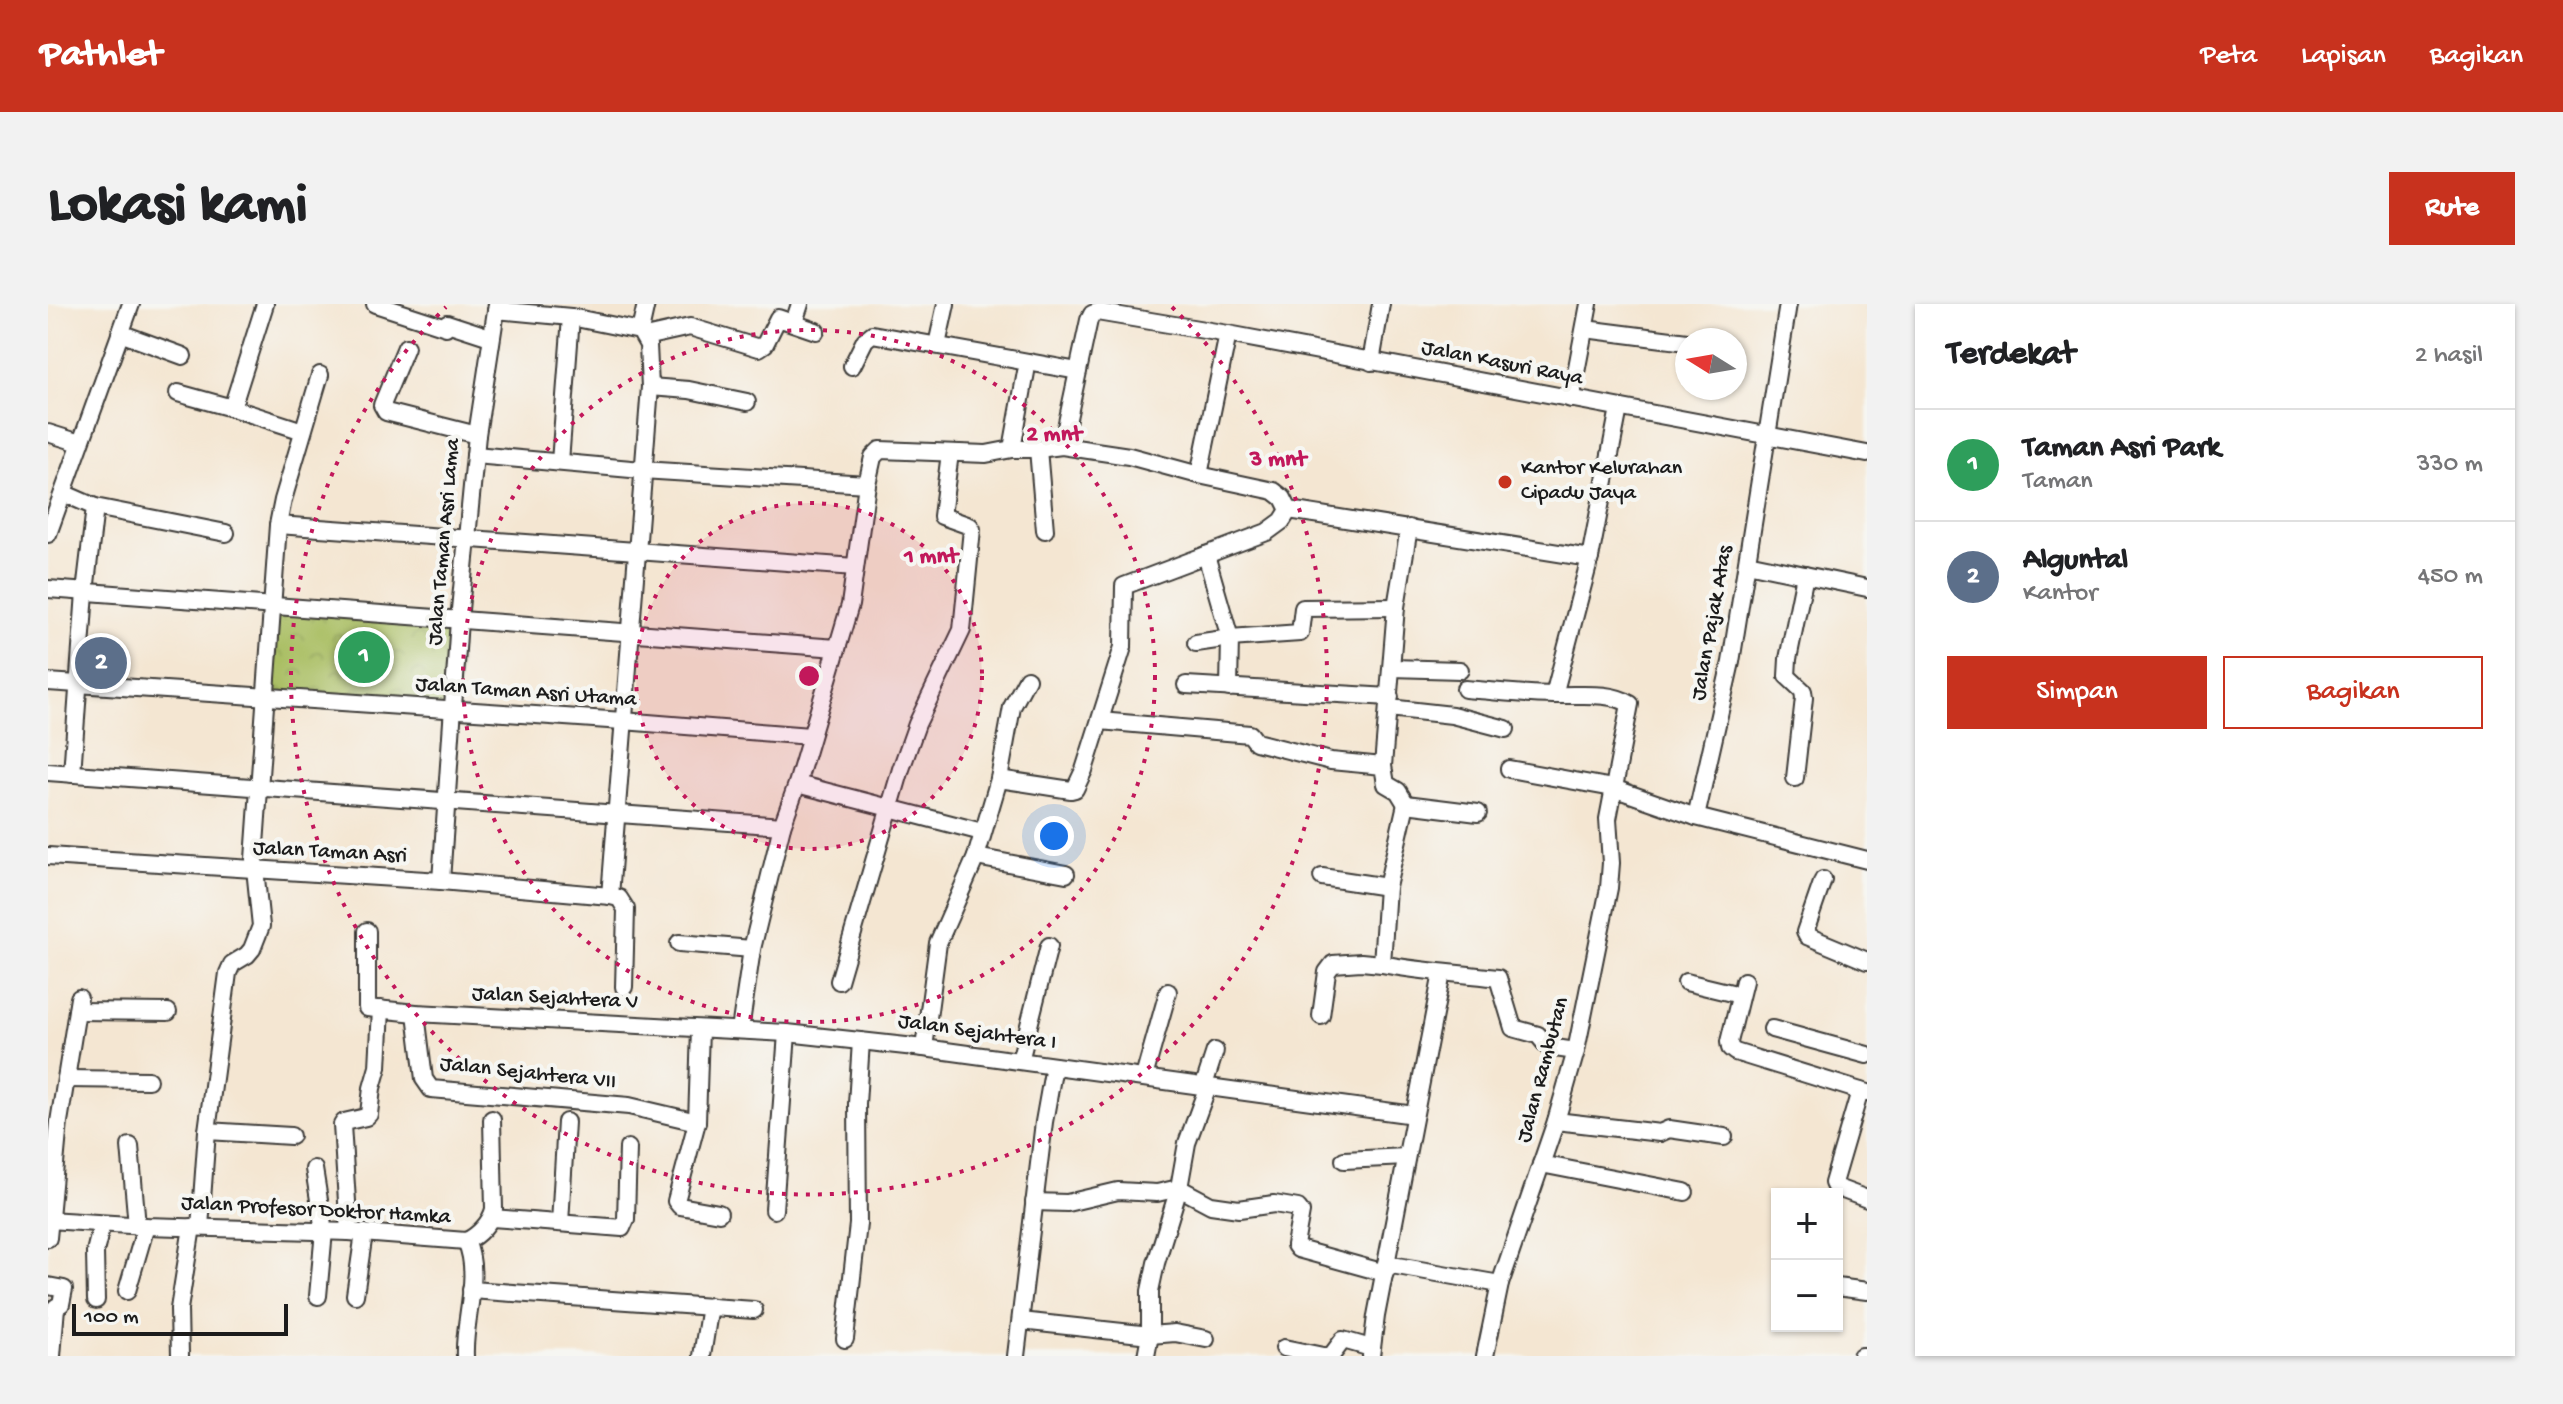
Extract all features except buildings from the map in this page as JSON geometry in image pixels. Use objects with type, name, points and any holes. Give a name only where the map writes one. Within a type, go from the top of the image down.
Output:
[{"type":"street","points":[[48,534],[131,304]]},
{"type":"street","points":[[232,408],[265,304]]},
{"type":"street","points":[[375,304],[420,321],[446,327],[447,323],[490,337]]},
{"type":"street","points":[[624,987],[626,909],[619,898],[610,896],[650,387],[648,345],[642,334],[646,304]]},
{"type":"street","points":[[794,322],[800,304]]},
{"type":"street","points":[[937,345],[946,304]]},
{"type":"street","points":[[1371,362],[1381,304]]},
{"type":"street","points":[[1571,399],[1589,304]]},
{"type":"street","name":"Jalan Pajak Atas","points":[[1696,817],[1731,662],[1747,563],[1774,438],[1788,304]]},
{"type":"street","points":[[496,307],[571,317],[642,334],[684,327],[759,348],[765,344],[775,318],[816,331]]},
{"type":"street","name":"Jalan Taman Asri Lama","points":[[441,881],[459,620],[477,435],[496,307]]},
{"type":"street","name":"Jalan Kasuri Raya","points":[[1078,371],[1089,320],[1097,312],[1867,454]]},
{"type":"street","points":[[560,462],[571,317]]},
{"type":"street","points":[[1585,329],[1675,340]]},
{"type":"street","points":[[120,333],[183,356]]},
{"type":"street","points":[[852,366],[865,340],[872,334],[1078,371],[1062,446]]},
{"type":"street","points":[[1199,475],[1228,334]]},
{"type":"street","points":[[406,347],[383,409],[477,435]]},
{"type":"street","points":[[1012,449],[1026,372]]},
{"type":"street","points":[[180,1356],[179,1309],[196,1227],[228,973],[232,964],[252,949],[261,926],[254,871],[278,525],[320,375]]},
{"type":"street","points":[[650,387],[689,390],[747,402]]},
{"type":"street","points":[[178,393],[303,431]]},
{"type":"street","points":[[1465,689],[1554,695],[1590,558],[1619,408]]},
{"type":"street","points":[[48,433],[80,443]]},
{"type":"street","points":[[740,1030],[752,949],[782,826],[850,605],[867,484],[873,457],[880,450],[986,454],[1062,446],[1129,456],[1274,491],[1283,498],[1289,510]]},
{"type":"street","points":[[1038,449],[1045,530]]},
{"type":"street","points":[[839,981],[917,724],[962,630],[972,529],[941,514],[950,453]]},
{"type":"street","points":[[475,455],[642,470],[867,484]]},
{"type":"street","points":[[63,493],[95,507],[226,533]]},
{"type":"street","points":[[72,774],[85,592],[95,507]]},
{"type":"street","points":[[1289,510],[1590,558]]},
{"type":"street","points":[[999,779],[1075,789],[1084,770],[1123,647],[1124,586],[1267,532],[1282,521],[1289,510]]},
{"type":"street","points":[[278,525],[855,567]]},
{"type":"street","points":[[1382,964],[1387,887],[1406,804],[1398,791],[1386,784],[1383,766],[1396,607],[1409,528]]},
{"type":"street","points":[[1206,555],[1230,638],[1229,688]]},
{"type":"street","points":[[1747,563],[1867,588]]},
{"type":"street","points":[[1795,778],[1804,698],[1803,691],[1787,676],[1805,575]]},
{"type":"street","points":[[48,589],[837,648]]},
{"type":"street","points":[[1196,643],[1300,633],[1303,608],[1396,607]]},
{"type":"street","points":[[1392,668],[1460,670]]},
{"type":"street","points":[[924,1048],[938,943],[976,857],[999,779],[1012,707],[1027,679]]},
{"type":"street","name":"Jalan Taman Asri Utama","points":[[48,682],[810,736]]},
{"type":"street","points":[[1186,685],[1390,703],[1506,729]]},
{"type":"street","name":"Jalan Rambutan","points":[[1485,1356],[1500,1284],[1556,1121],[1576,1051],[1609,888],[1608,819],[1630,704],[1619,698],[1554,695]]},
{"type":"street","points":[[1100,721],[1250,734],[1256,742],[1331,761],[1383,766]]},
{"type":"street","points":[[1509,769],[1613,788],[1696,817],[1867,860]]},
{"type":"street","points":[[48,772],[782,826]]},
{"type":"street","points":[[797,784],[982,832]]},
{"type":"street","points":[[1406,804],[1478,813]]},
{"type":"street","name":"Jalan Taman Asri","points":[[48,856],[441,881],[610,896]]},
{"type":"street","points":[[976,857],[1066,874]]},
{"type":"street","points":[[1322,877],[1387,887]]},
{"type":"street","points":[[1823,880],[1805,932],[1807,936],[1867,961]]},
{"type":"street","points":[[355,1295],[357,1232],[342,1125],[369,1114],[378,1067],[367,931]]},
{"type":"street","points":[[679,943],[752,949]]},
{"type":"street","points":[[1020,1061],[1049,946]]},
{"type":"street","points":[[1321,1016],[1327,972],[1333,964],[1361,962],[1416,971],[1498,978],[1513,1028],[1538,1035],[1548,1047],[1576,1051]]},
{"type":"street","points":[[1331,1356],[1343,1340],[1371,1352],[1442,973]]},
{"type":"street","points":[[1686,982],[1742,988],[1729,1042],[1735,1052],[1863,1092],[1833,1183],[1835,1187],[1867,1199]]},
{"type":"street","points":[[1144,1077],[1168,992]]},
{"type":"street","points":[[48,1238],[66,1079],[78,1005],[168,1012]]},
{"type":"street","name":"Jalan Sejahtera V","points":[[374,1009],[740,1030]]},
{"type":"street","name":"Jalan Sejahtera VII","points":[[416,1013],[424,1079],[431,1089],[629,1106],[697,1122]]},
{"type":"street","points":[[700,1029],[697,1122],[677,1205],[719,1213]]},
{"type":"street","points":[[1772,1029],[1867,1055]]},
{"type":"street","name":"Jalan Sejahtera I","points":[[740,1030],[924,1048],[1414,1115]]},
{"type":"street","points":[[774,1210],[787,1033]]},
{"type":"street","points":[[845,1339],[858,1224],[857,1104],[861,1041]]},
{"type":"street","points":[[1146,1356],[1150,1335],[1150,1291],[1179,1188],[1187,1143],[1215,1051]]},
{"type":"street","points":[[1016,1356],[1044,1122],[1054,1066]]},
{"type":"street","points":[[66,1079],[148,1080]]},
{"type":"street","points":[[466,1241],[492,1218],[494,1209],[492,1119]]},
{"type":"street","points":[[1556,1121],[1660,1133],[1669,1129],[1724,1137]]},
{"type":"street","points":[[560,1223],[566,1122]]},
{"type":"street","points":[[207,1131],[291,1136]]},
{"type":"street","points":[[127,1291],[141,1226],[130,1146]]},
{"type":"street","points":[[492,1218],[622,1228],[626,1219],[628,1148]]},
{"type":"street","points":[[1344,1160],[1406,1157]]},
{"type":"street","points":[[1541,1164],[1685,1192]]},
{"type":"street","points":[[314,1169],[324,1231],[318,1296]]},
{"type":"street","points":[[1034,1202],[1067,1203],[1118,1191],[1157,1193],[1179,1188],[1211,1205],[1239,1209],[1274,1204],[1298,1208],[1301,1212],[1295,1245],[1298,1249],[1386,1268],[1500,1284]]},
{"type":"street","name":"Jalan Profesor Doktor Hamka","points":[[48,1220],[357,1232],[466,1241],[470,1253],[471,1290],[465,1356]]},
{"type":"street","points":[[96,1300],[95,1252],[102,1224]]},
{"type":"street","points":[[48,1286],[64,1289],[61,1304],[56,1307],[52,1356]]},
{"type":"street","points":[[1843,1288],[1867,1291]]},
{"type":"street","points":[[471,1290],[754,1310]]},
{"type":"street","points":[[702,1356],[710,1306]]},
{"type":"street","points":[[1021,1321],[1150,1335],[1175,1333],[1206,1339]]},
{"type":"street","points":[[1284,1348],[1323,1356]]},
{"type":"green space","points":[[274,608],[461,617],[456,713],[267,696]]},
{"type":"place","name":"Kantor Kelurahan Cipadu Jaya","points":[[1505,482]]},
{"type":"place","name":"Taman Asri Park","points":[[364,657]]},
{"type":"place","name":"Alguntal","points":[[101,663]]}]
